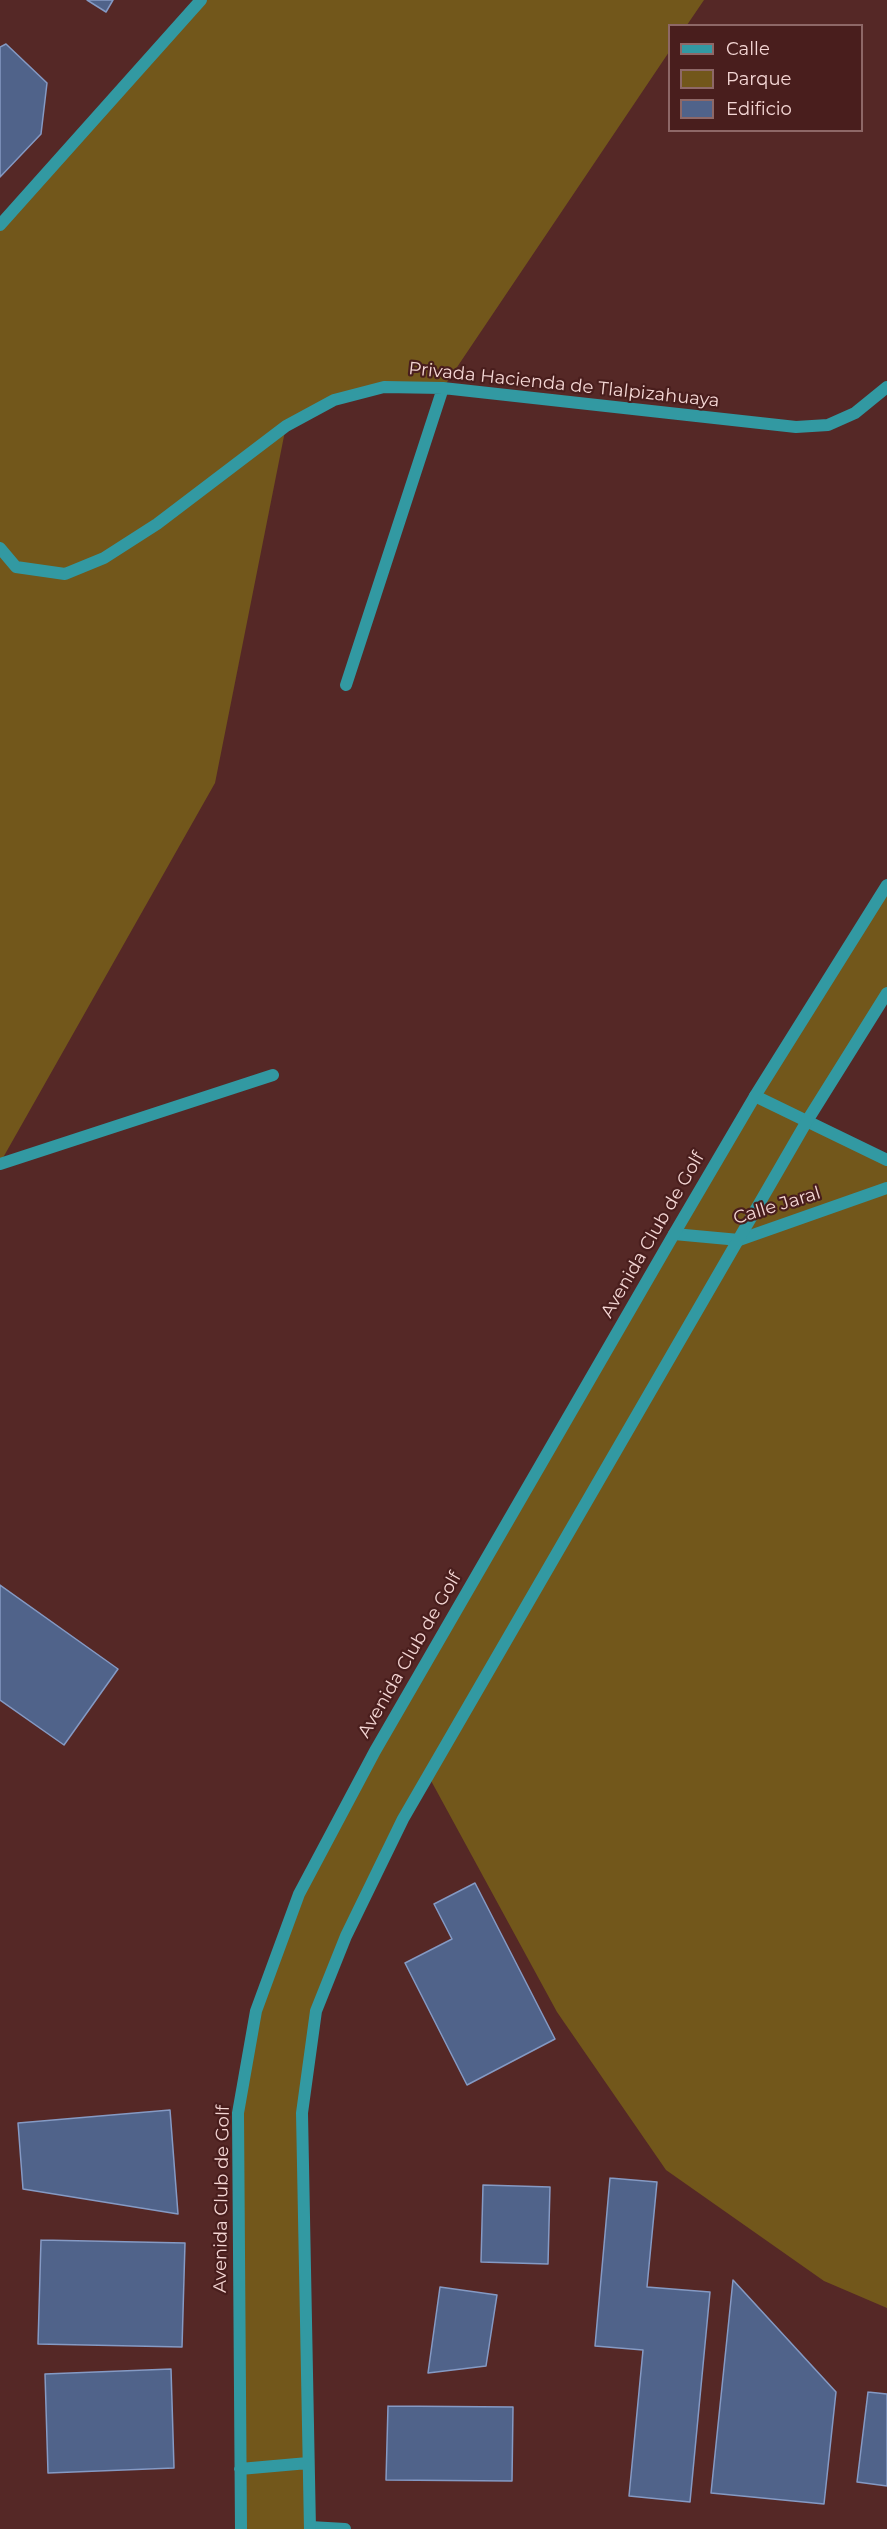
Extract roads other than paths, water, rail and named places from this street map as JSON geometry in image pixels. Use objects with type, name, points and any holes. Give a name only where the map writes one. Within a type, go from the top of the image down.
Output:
[{"type":"street","points":[[0,225],[201,0]]},
{"type":"street","name":"Privada Hacienda de Tlalpizahuaya","points":[[0,548],[16,567],[66,574],[105,558],[157,524],[286,426],[334,400],[384,387],[443,388],[796,427],[828,425],[855,413],[887,387]]},
{"type":"street","name":"Privada Hacienda de Tlalpizahuaya","points":[[346,684],[443,388]]},
{"type":"street","name":"Avenida Club de Golf","points":[[241,2529],[238,2113],[256,2011],[299,1894],[375,1751],[674,1234],[755,1096],[887,885]]},
{"type":"street","points":[[345,2529],[310,2528],[302,2112],[316,2011],[346,1936],[404,1819],[807,1120],[887,993]]},
{"type":"street","points":[[0,1164],[273,1075]]},
{"type":"street","points":[[755,1096],[887,1160]]},
{"type":"street","name":"Calle Jaral","points":[[674,1234],[739,1240],[887,1188]]},
{"type":"street","points":[[240,2469],[308,2463]]}]
